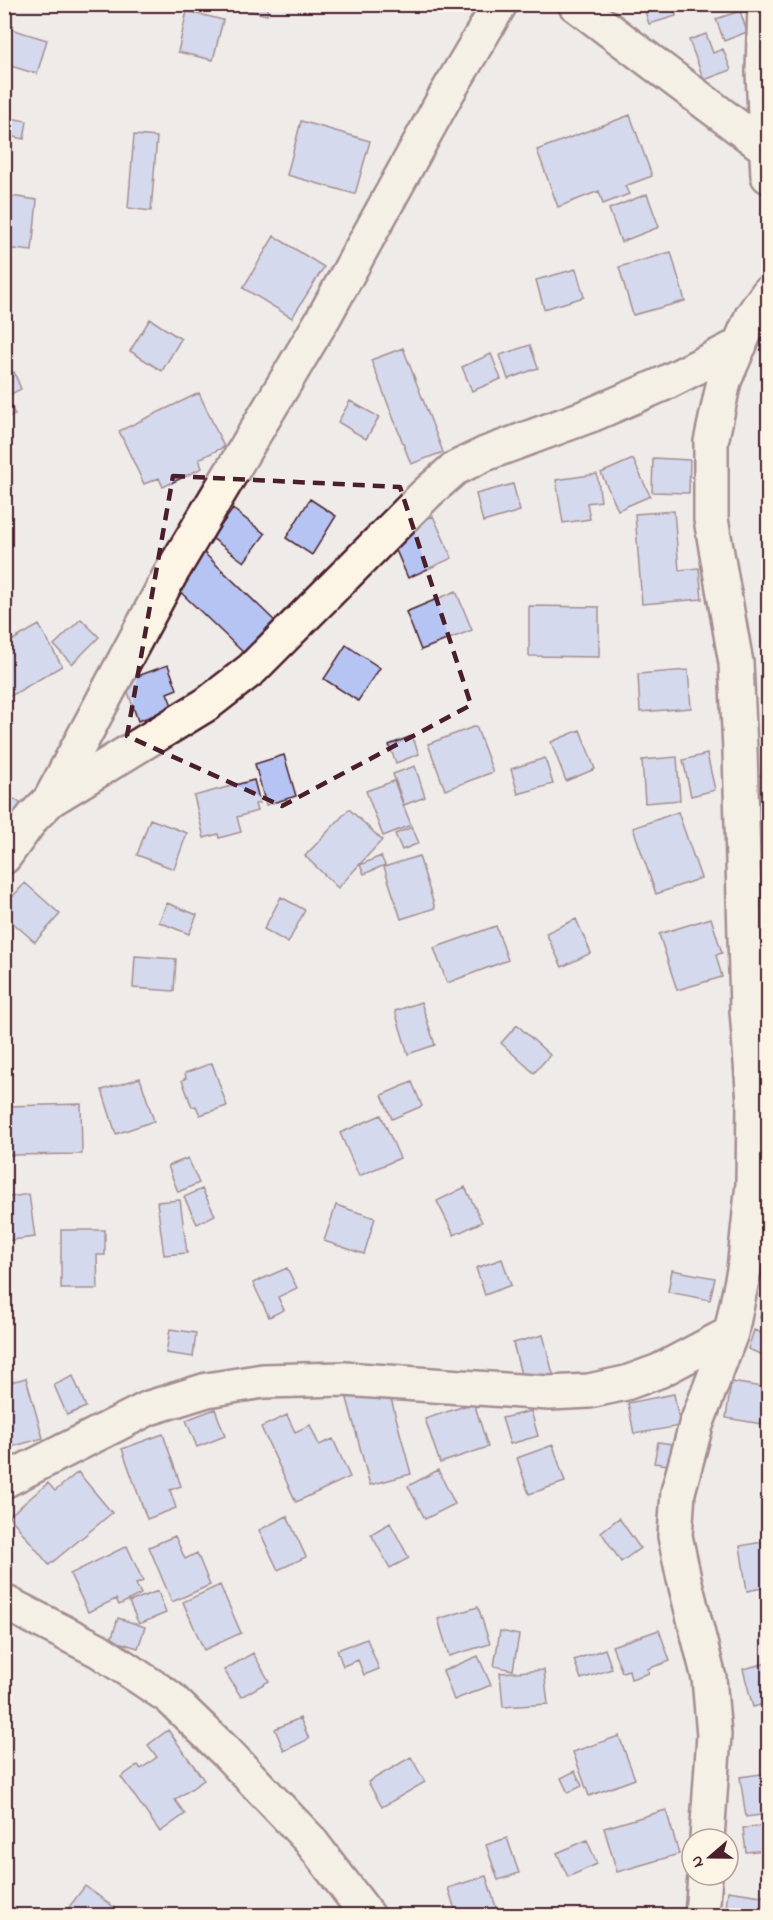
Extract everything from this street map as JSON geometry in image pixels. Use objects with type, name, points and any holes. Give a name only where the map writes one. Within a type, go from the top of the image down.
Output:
[{"type":"street","points":[[50,800],[170,575],[324,317],[446,95],[500,4]]},
{"type":"street","points":[[575,4],[768,162]]},
{"type":"street","points":[[765,4],[762,72],[768,162]]},
{"type":"street","points":[[708,1827],[714,1735],[709,1678],[675,1536],[678,1492],[696,1425],[731,1334],[744,1270],[750,1206],[754,1102],[747,1010],[740,750],[735,663],[711,519],[711,442],[724,381],[752,316],[768,293]]},
{"type":"street","points":[[4,857],[33,817],[50,800],[207,704],[252,669],[427,493],[454,469],[485,454],[591,415],[663,384],[740,345]]},
{"type":"street","points":[[4,1481],[149,1408],[207,1390],[263,1380],[344,1379],[549,1393],[589,1392],[626,1383],[659,1371],[731,1334]]},
{"type":"street","points":[[4,1602],[98,1650],[169,1697],[227,1753],[309,1839],[368,1916]]},
{"type":"street","points":[[702,1916],[704,1887]]},
{"type":"highlighted area","points":[[173,476],[400,487],[471,705],[282,806],[127,736]]},
{"type":"building","points":[[239,4],[269,4],[267,15],[239,8]]},
{"type":"building","points":[[643,4],[673,4],[676,16],[649,24]]},
{"type":"building","points":[[187,11],[223,20],[213,60],[178,52]]},
{"type":"building","points":[[740,11],[747,32],[724,41],[716,19]]},
{"type":"building","points":[[4,27],[47,40],[37,74],[4,64]]},
{"type":"building","points":[[706,34],[713,53],[723,49],[731,70],[704,80],[689,40]]},
{"type":"building","points":[[630,115],[652,176],[625,186],[629,194],[603,204],[599,191],[558,207],[537,150]]},
{"type":"building","points":[[4,117],[27,121],[24,139],[4,135]]},
{"type":"building","points":[[301,121],[370,141],[355,194],[287,175]]},
{"type":"building","points":[[134,135],[157,137],[151,211],[128,208]]},
{"type":"building","points":[[647,194],[659,227],[621,242],[609,209]]},
{"type":"building","points":[[4,195],[37,200],[32,251],[4,248]]},
{"type":"building","points":[[274,236],[324,267],[292,318],[243,288]]},
{"type":"building","points":[[671,252],[685,301],[633,315],[619,267]]},
{"type":"building","points":[[576,269],[584,297],[544,309],[536,280]]},
{"type":"building","points":[[150,319],[181,339],[162,371],[130,351]]},
{"type":"building","points":[[530,345],[538,368],[508,379],[500,355]]},
{"type":"building","points":[[403,348],[443,452],[411,464],[371,360]]},
{"type":"building","points":[[491,354],[501,379],[472,391],[462,367]]},
{"type":"building","points":[[14,372],[21,389],[7,396],[15,415],[4,419],[4,376]]},
{"type":"building","points":[[199,393],[224,447],[199,459],[202,468],[163,487],[159,478],[144,484],[119,431]]},
{"type":"building","points":[[350,401],[379,417],[366,439],[338,422]]},
{"type":"building","points":[[653,458],[690,460],[689,493],[652,492]]},
{"type":"building","points":[[633,459],[650,496],[618,510],[601,473]]},
{"type":"building","points":[[597,474],[601,501],[587,503],[590,519],[563,523],[556,480]]},
{"type":"building","points":[[513,484],[520,511],[483,522],[476,494]]},
{"type":"building","points":[[310,499],[336,516],[312,555],[286,538]]},
{"type":"building","points":[[233,509],[265,534],[244,562],[212,538]]},
{"type":"building","points":[[674,511],[679,570],[699,568],[702,599],[642,604],[635,514]]},
{"type":"building","points":[[433,516],[452,558],[408,578],[390,536]]},
{"type":"building","points":[[201,550],[279,625],[248,657],[170,582]]},
{"type":"building","points":[[456,591],[472,630],[421,650],[406,612]]},
{"type":"building","points":[[529,606],[599,607],[599,657],[529,656]]},
{"type":"building","points":[[81,619],[99,637],[72,664],[54,645]]},
{"type":"building","points":[[39,625],[62,666],[4,700],[4,645]]},
{"type":"building","points":[[346,645],[380,668],[358,701],[324,679]]},
{"type":"building","points":[[168,665],[177,689],[167,693],[173,708],[138,721],[124,681]]},
{"type":"building","points":[[688,670],[691,708],[640,712],[638,674]]},
{"type":"building","points":[[476,726],[493,772],[445,790],[428,744]]},
{"type":"building","points":[[580,730],[595,769],[566,781],[551,742]]},
{"type":"building","points":[[412,736],[419,754],[396,763],[389,745]]},
{"type":"building","points":[[707,754],[715,790],[691,796],[683,760]]},
{"type":"building","points":[[284,755],[296,796],[266,805],[255,764]]},
{"type":"building","points":[[677,757],[680,800],[645,803],[642,760]]},
{"type":"building","points":[[545,758],[553,784],[518,794],[511,769]]},
{"type":"building","points":[[415,766],[425,797],[404,805],[393,774]]},
{"type":"building","points":[[768,774],[768,804],[759,806],[755,776]]},
{"type":"building","points":[[254,780],[260,803],[255,804],[257,811],[237,817],[241,832],[219,838],[218,834],[204,838],[194,796]]},
{"type":"building","points":[[394,781],[411,825],[383,836],[366,791]]},
{"type":"building","points":[[9,796],[30,809],[4,837],[4,804]]},
{"type":"building","points":[[349,809],[382,840],[338,888],[305,856]]},
{"type":"building","points":[[768,809],[768,849],[760,851],[754,811]]},
{"type":"building","points":[[678,812],[701,878],[656,894],[633,828]]},
{"type":"building","points":[[150,819],[187,833],[174,869],[137,855]]},
{"type":"building","points":[[412,827],[419,843],[402,850],[395,834]]},
{"type":"building","points":[[381,856],[385,865],[364,874],[360,865]]},
{"type":"building","points":[[419,856],[435,908],[401,919],[384,867]]},
{"type":"building","points":[[25,883],[60,914],[35,942],[4,915],[4,906]]},
{"type":"building","points":[[281,897],[305,910],[288,943],[264,929]]},
{"type":"building","points":[[167,903],[197,915],[189,934],[159,922]]},
{"type":"building","points":[[711,918],[722,953],[716,955],[722,977],[677,990],[659,934]]},
{"type":"building","points":[[576,919],[591,953],[562,967],[546,933]]},
{"type":"building","points":[[496,926],[508,960],[447,983],[434,948]]},
{"type":"building","points":[[135,956],[176,959],[174,991],[133,988]]},
{"type":"building","points":[[421,1002],[435,1045],[408,1054],[395,1011]]},
{"type":"building","points":[[517,1025],[550,1055],[534,1073],[501,1043]]},
{"type":"building","points":[[212,1063],[227,1106],[200,1115],[196,1106],[192,1107],[182,1080],[186,1078],[185,1073]]},
{"type":"building","points":[[140,1078],[154,1121],[116,1134],[102,1090]]},
{"type":"building","points":[[412,1082],[422,1106],[392,1119],[382,1095]]},
{"type":"building","points":[[81,1104],[82,1154],[9,1155],[8,1106]]},
{"type":"building","points":[[381,1115],[400,1158],[359,1176],[340,1133]]},
{"type":"building","points":[[188,1158],[199,1183],[178,1192],[168,1166]]},
{"type":"building","points":[[465,1187],[482,1222],[454,1235],[437,1201]]},
{"type":"building","points":[[202,1189],[215,1215],[197,1224],[184,1197]]},
{"type":"building","points":[[29,1194],[35,1237],[4,1241],[4,1198]]},
{"type":"building","points":[[180,1200],[187,1253],[164,1255],[157,1202]]},
{"type":"building","points":[[336,1205],[375,1218],[364,1254],[324,1241]]},
{"type":"building","points":[[61,1230],[105,1230],[105,1255],[97,1255],[98,1289],[61,1289]]},
{"type":"building","points":[[502,1259],[511,1285],[485,1295],[476,1268]]},
{"type":"building","points":[[287,1268],[297,1288],[278,1297],[284,1310],[269,1317],[253,1283]]},
{"type":"building","points":[[672,1270],[715,1278],[710,1300],[668,1292]]},
{"type":"building","points":[[768,1287],[768,1320],[760,1318]]},
{"type":"building","points":[[170,1329],[196,1333],[193,1357],[166,1353]]},
{"type":"building","points":[[754,1330],[768,1336],[768,1357],[748,1349]]},
{"type":"building","points":[[543,1335],[554,1378],[524,1386],[513,1343]]},
{"type":"building","points":[[73,1376],[86,1407],[67,1415],[54,1385]]},
{"type":"building","points":[[26,1378],[43,1438],[4,1449],[4,1384]]},
{"type":"building","points":[[386,1380],[411,1474],[370,1485],[345,1391]]},
{"type":"building","points":[[731,1382],[768,1388],[768,1425],[726,1418]]},
{"type":"building","points":[[674,1394],[680,1426],[634,1434],[628,1403]]},
{"type":"building","points":[[474,1403],[488,1447],[440,1463],[425,1419]]},
{"type":"building","points":[[215,1409],[225,1436],[197,1447],[186,1420]]},
{"type":"building","points":[[531,1411],[538,1436],[510,1444],[502,1418]]},
{"type":"building","points":[[287,1415],[295,1432],[310,1425],[319,1445],[333,1439],[350,1477],[296,1502],[261,1427]]},
{"type":"building","points":[[163,1434],[181,1486],[170,1490],[176,1508],[147,1519],[122,1449]]},
{"type":"building","points":[[658,1442],[679,1445],[676,1466],[654,1463]]},
{"type":"building","points":[[553,1445],[565,1482],[529,1494],[517,1458]]},
{"type":"building","points":[[438,1470],[455,1504],[425,1519],[408,1486]]},
{"type":"building","points":[[78,1472],[112,1513],[49,1565],[9,1516],[48,1483],[55,1491]]},
{"type":"building","points":[[287,1516],[306,1557],[278,1570],[259,1530]]},
{"type":"building","points":[[619,1518],[640,1548],[621,1562],[601,1532]]},
{"type":"building","points":[[390,1523],[409,1558],[390,1568],[371,1534]]},
{"type":"building","points":[[175,1536],[185,1559],[197,1553],[210,1585],[172,1602],[149,1547]]},
{"type":"building","points":[[768,1541],[768,1587],[747,1591],[740,1546]]},
{"type":"building","points":[[127,1546],[143,1581],[136,1584],[141,1594],[119,1605],[116,1599],[88,1612],[70,1574]]},
{"type":"building","points":[[220,1585],[241,1633],[204,1650],[183,1602]]},
{"type":"building","points":[[158,1591],[166,1613],[139,1624],[129,1602]]},
{"type":"building","points":[[478,1607],[490,1644],[449,1656],[438,1619]]},
{"type":"building","points":[[118,1618],[145,1627],[138,1648],[111,1640]]},
{"type":"building","points":[[659,1630],[670,1661],[647,1669],[649,1673],[631,1679],[629,1670],[622,1672],[612,1646]]},
{"type":"building","points":[[500,1631],[519,1635],[513,1670],[494,1666]]},
{"type":"building","points":[[367,1639],[379,1669],[364,1675],[358,1660],[343,1666],[337,1650]]},
{"type":"building","points":[[605,1649],[612,1669],[581,1679],[574,1660]]},
{"type":"building","points":[[253,1653],[269,1681],[241,1697],[224,1670]]},
{"type":"building","points":[[478,1656],[491,1685],[454,1700],[443,1671]]},
{"type":"building","points":[[767,1663],[768,1703],[753,1707],[743,1669]]},
{"type":"building","points":[[544,1670],[548,1704],[503,1707],[500,1673]]},
{"type":"building","points":[[300,1718],[309,1739],[284,1751],[275,1729]]},
{"type":"building","points":[[168,1730],[204,1780],[175,1800],[185,1814],[160,1832],[121,1777],[138,1765],[141,1769],[157,1757],[148,1745]]},
{"type":"building","points":[[619,1736],[635,1779],[589,1796],[573,1752]]},
{"type":"building","points":[[411,1757],[425,1782],[382,1807],[368,1782]]},
{"type":"building","points":[[575,1771],[582,1786],[568,1793],[561,1778]]},
{"type":"building","points":[[768,1773],[768,1814],[746,1817],[740,1777]]},
{"type":"building","points":[[666,1810],[679,1854],[617,1872],[604,1828]]},
{"type":"building","points":[[768,1826],[768,1850],[746,1852],[743,1828]]},
{"type":"building","points":[[507,1838],[519,1873],[498,1880],[486,1845]]},
{"type":"building","points":[[587,1840],[597,1864],[568,1877],[557,1853]]},
{"type":"building","points":[[486,1876],[496,1907],[471,1916],[457,1916],[448,1888]]},
{"type":"building","points":[[85,1886],[115,1908],[109,1916],[81,1916],[69,1907]]},
{"type":"building","points":[[728,1891],[768,1897],[768,1916],[725,1916]]}]
